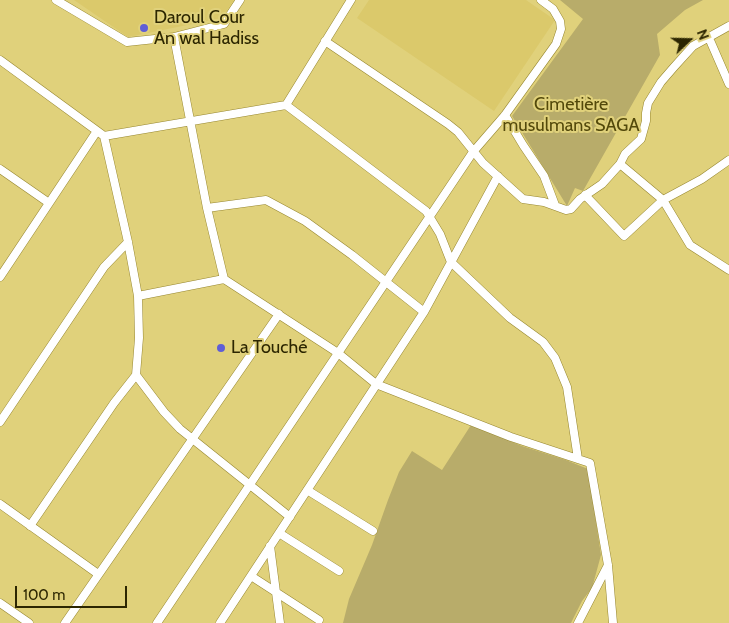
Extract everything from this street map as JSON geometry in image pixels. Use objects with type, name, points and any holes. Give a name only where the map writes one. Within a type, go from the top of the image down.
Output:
[{"type":"street","points":[[56,0],[127,42],[174,37],[224,24],[240,0]]},
{"type":"street","points":[[286,105],[351,0]]},
{"type":"street","points":[[157,623],[473,152],[505,115],[556,44],[561,29],[559,17],[553,9],[541,0]]},
{"type":"street","points":[[325,41],[448,124],[458,132],[483,164],[523,199],[544,202],[566,210],[571,209],[585,195],[602,184],[620,164],[625,154],[641,139],[648,103],[661,82],[693,46],[729,26]]},
{"type":"street","points":[[174,37],[207,208],[224,279]]},
{"type":"street","points":[[709,38],[729,84]]},
{"type":"street","points":[[0,60],[100,133],[128,242],[138,296],[139,338],[136,375],[114,403],[30,526]]},
{"type":"street","points":[[0,277],[100,133],[286,105],[426,211],[440,234],[451,262],[510,318],[543,342],[555,358],[568,387],[578,459]]},
{"type":"street","points":[[505,115],[544,176],[555,205]]},
{"type":"street","points":[[585,195],[624,236],[663,200],[702,179],[729,160]]},
{"type":"street","points":[[620,164],[663,200],[690,245],[729,270]]},
{"type":"street","points":[[0,169],[50,203]]},
{"type":"street","points":[[220,623],[424,312],[498,176]]},
{"type":"street","points":[[207,208],[266,200],[300,218],[424,312]]},
{"type":"street","points":[[0,422],[104,267],[128,242]]},
{"type":"street","points":[[138,296],[224,279],[338,353],[376,384],[511,437],[590,463],[608,565],[613,623]]},
{"type":"street","points":[[65,623],[279,314]]},
{"type":"street","points":[[136,375],[170,419],[192,440],[290,517]]},
{"type":"street","points":[[307,490],[373,531]]},
{"type":"street","points":[[0,504],[98,574]]},
{"type":"street","points":[[279,533],[339,571]]},
{"type":"street","points":[[270,546],[280,623]]},
{"type":"street","points":[[578,623],[608,565]]},
{"type":"street","points":[[251,576],[319,620]]},
{"type":"street","points":[[0,603],[29,623]]},
{"type":"shaded area","name":"Daroul Cour An wal Hadiss","points":[[74,0],[234,0],[222,18],[128,37]]},
{"type":"shaded area","points":[[369,0],[526,0],[555,20],[494,111],[357,18]]},
{"type":"green space","name":"Cimetière musulmans SAGA","points":[[560,0],[703,0],[685,10],[657,34],[660,55],[583,191],[575,188],[567,206],[512,116],[583,19]]},
{"type":"green space","points":[[471,425],[522,446],[588,469],[601,555],[592,588],[582,601],[571,623],[343,623],[349,599],[372,545],[399,472],[412,451],[442,470]]},
{"type":"place","name":"Daroul Cour An wal Hadiss","points":[[144,28]]},
{"type":"place","name":"La Touché","points":[[221,348]]}]
